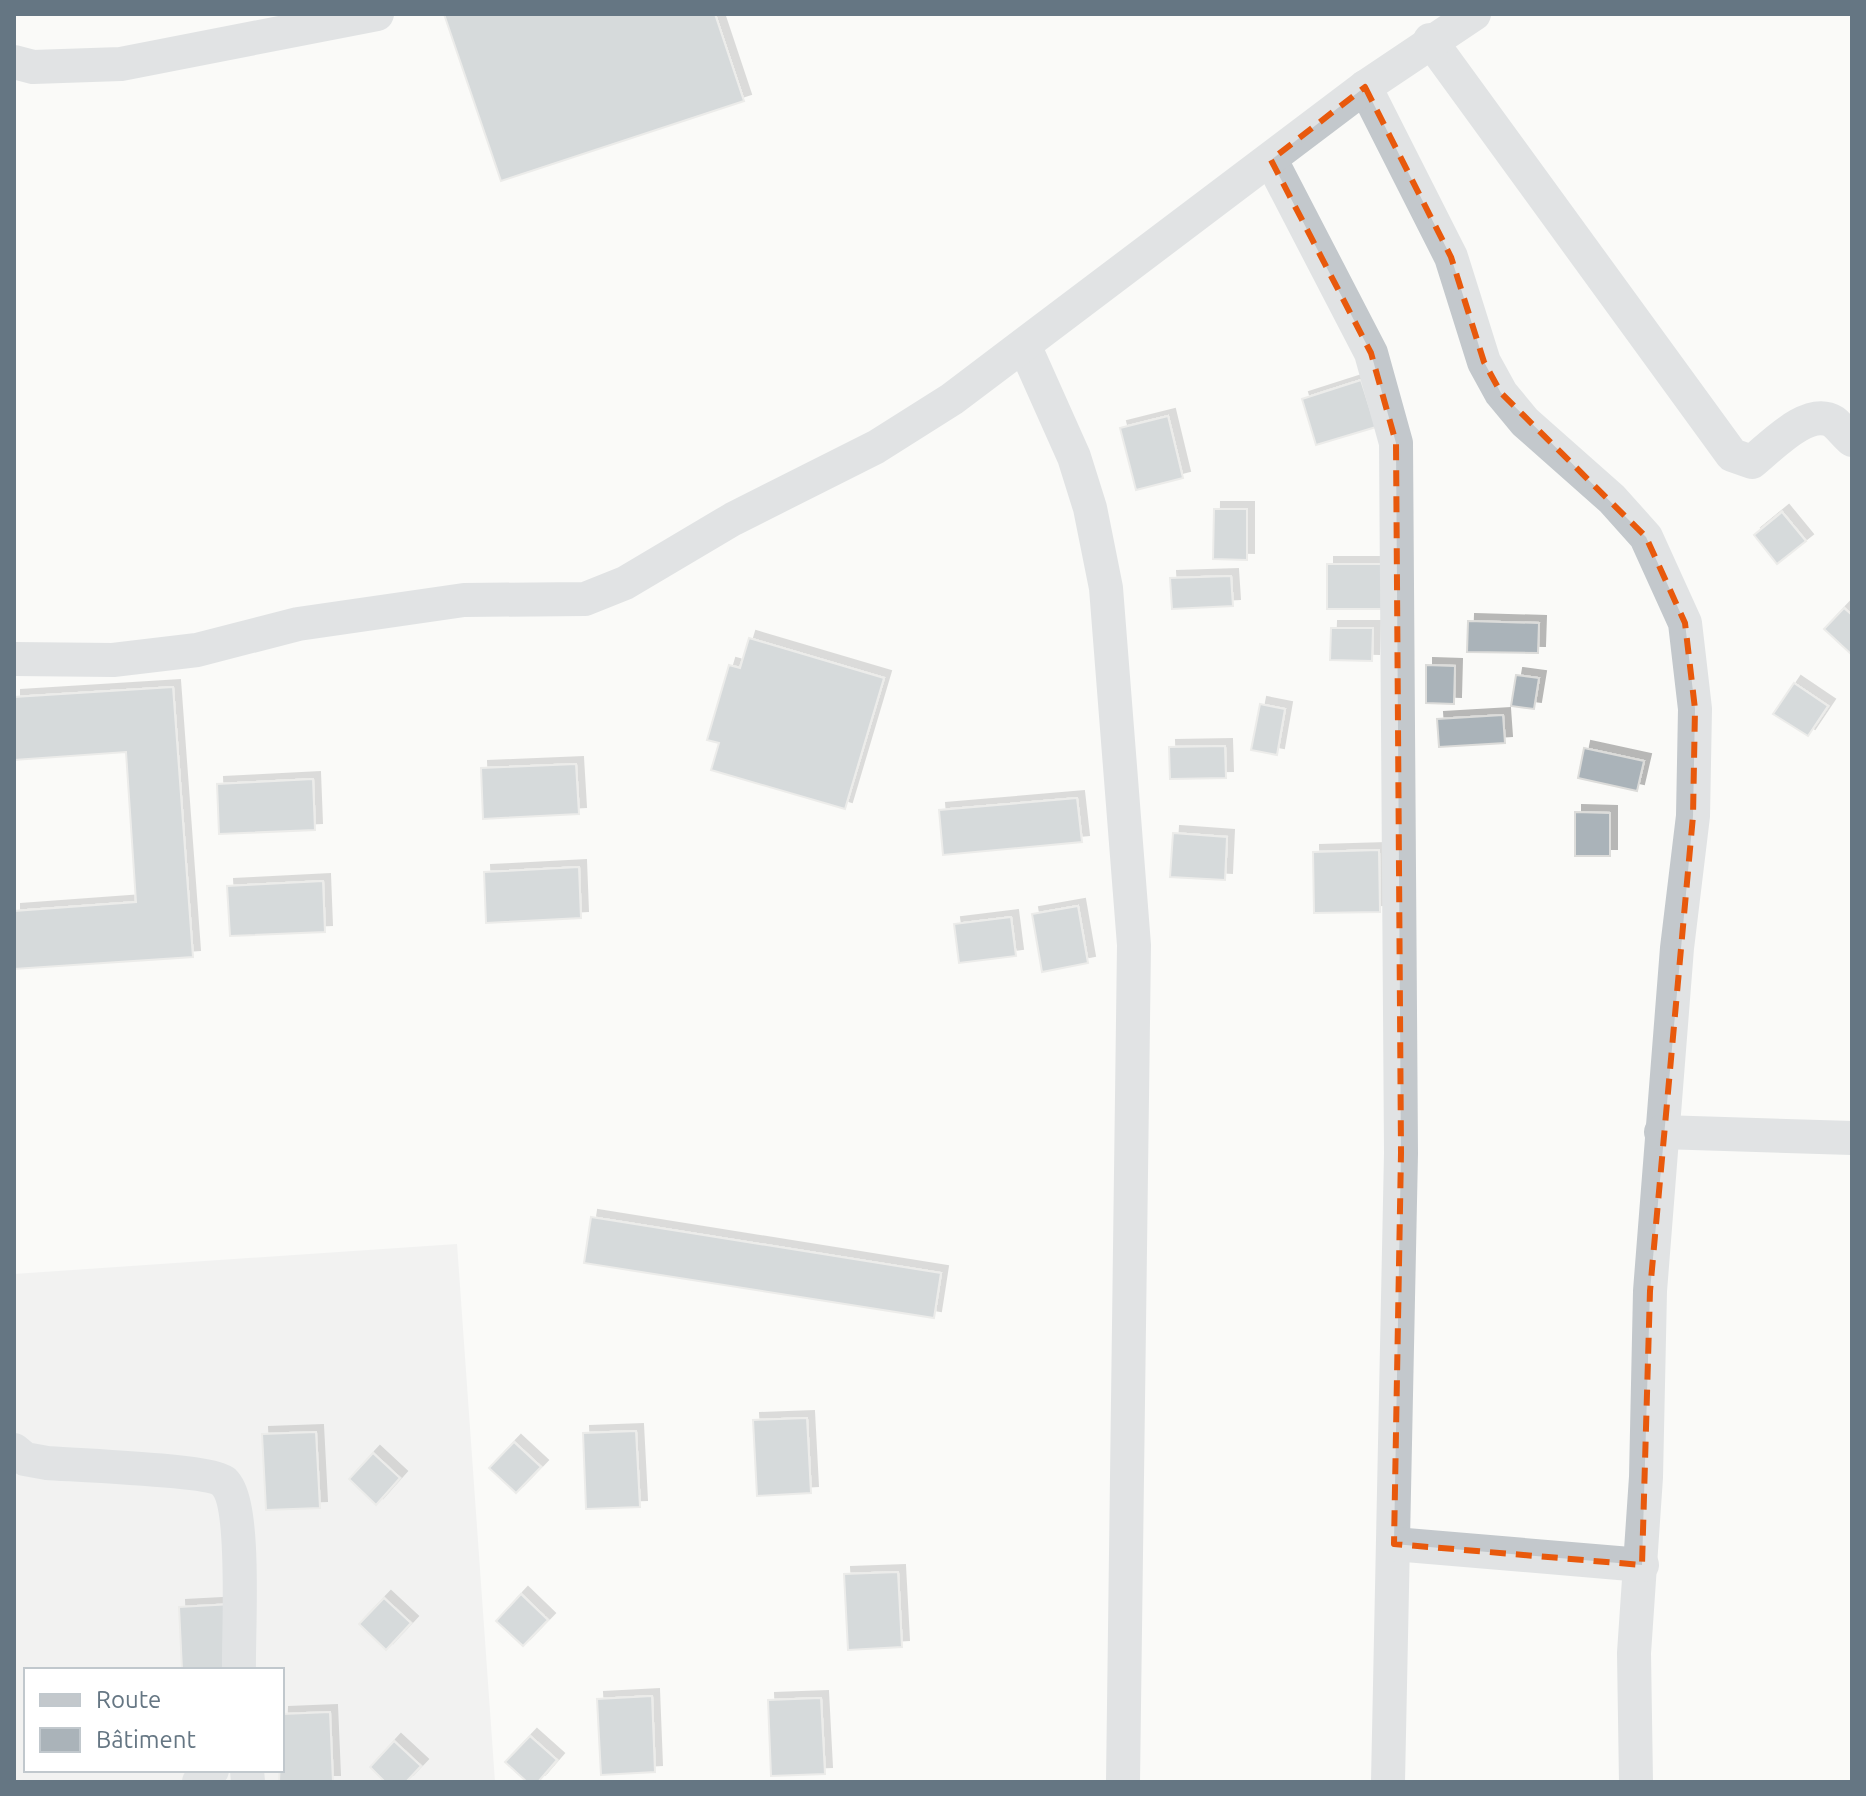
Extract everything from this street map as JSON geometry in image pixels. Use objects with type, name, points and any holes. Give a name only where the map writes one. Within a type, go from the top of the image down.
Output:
[{"type":"street","points":[[14,62],[33,67],[121,64],[377,14]]},
{"type":"street","points":[[14,659],[113,660],[197,650],[298,624],[464,600],[585,599],[625,583],[733,519],[876,447],[952,399],[1365,87],[1430,40],[1474,14]]},
{"type":"street","points":[[1430,40],[1732,455],[1752,462],[1805,422],[1816,419],[1832,421],[1852,440]]},
{"type":"street","points":[[1365,87],[1451,257],[1484,362],[1501,393],[1525,422],[1612,499],[1646,537],[1685,623],[1695,709],[1693,816],[1661,1132],[1650,1291],[1642,1565],[1634,1653],[1636,1782]]},
{"type":"street","points":[[1271,160],[1371,353],[1396,443],[1401,1153],[1388,1782]]},
{"type":"street","points":[[1024,345],[1074,457],[1090,508],[1106,588],[1134,945],[1123,1782]]},
{"type":"street","points":[[1661,1132],[1726,1137],[1852,1138]]},
{"type":"street","points":[[14,1450],[25,1459],[47,1463],[196,1472],[221,1479],[232,1492],[238,1519],[239,1668]]},
{"type":"street","points":[[1394,1544],[1642,1565]]},
{"type":"highlighted area","points":[[1365,87],[1451,257],[1484,362],[1501,393],[1646,537],[1685,623],[1695,709],[1693,816],[1650,1291],[1642,1565],[1394,1544],[1401,1153],[1396,443],[1371,353],[1271,160]]},
{"type":"shaded area","points":[[457,1244],[495,1782],[14,1782],[14,1274]]},
{"type":"building","points":[[444,14],[715,14],[744,101],[501,181]]},
{"type":"building","points":[[1361,380],[1376,427],[1316,445],[1302,399]]},
{"type":"building","points":[[1168,416],[1183,478],[1136,490],[1120,428]]},
{"type":"building","points":[[1214,509],[1247,509],[1247,560],[1213,559]]},
{"type":"building","points":[[1782,512],[1806,541],[1777,564],[1754,535]]},
{"type":"building","points":[[1327,564],[1383,564],[1383,609],[1327,609]]},
{"type":"building","points":[[1231,576],[1233,606],[1172,609],[1170,578]]},
{"type":"building","points":[[1844,608],[1852,615],[1852,655],[1824,629]]},
{"type":"building","points":[[1468,621],[1539,623],[1538,653],[1467,652]]},
{"type":"building","points":[[1331,628],[1373,628],[1372,661],[1330,660]]},
{"type":"building","points":[[749,638],[884,678],[845,809],[711,770],[719,743],[707,740],[729,665],[740,668]]},
{"type":"building","points":[[1426,665],[1455,666],[1454,704],[1426,703]]},
{"type":"building","points":[[1516,675],[1539,678],[1534,709],[1511,706]]},
{"type":"building","points":[[1794,683],[1828,706],[1808,736],[1773,714]]},
{"type":"building","points":[[173,687],[193,957],[14,969],[14,911],[136,902],[126,752],[14,760],[14,697]]},
{"type":"building","points":[[1260,704],[1285,709],[1277,755],[1251,750]]},
{"type":"building","points":[[1503,715],[1505,743],[1439,747],[1437,719]]},
{"type":"building","points":[[1225,746],[1226,778],[1170,779],[1169,747]]},
{"type":"building","points":[[1584,748],[1644,761],[1637,791],[1578,778]]},
{"type":"building","points":[[576,764],[579,814],[483,819],[481,768]]},
{"type":"building","points":[[313,779],[315,830],[219,834],[217,784]]},
{"type":"building","points":[[1077,798],[1082,842],[943,855],[939,810]]},
{"type":"building","points":[[1575,812],[1610,813],[1610,856],[1575,856]]},
{"type":"building","points":[[1173,833],[1227,837],[1225,880],[1170,877]]},
{"type":"building","points":[[1379,850],[1380,912],[1314,913],[1313,852]]},
{"type":"building","points":[[579,867],[581,918],[486,923],[484,872]]},
{"type":"building","points":[[323,881],[325,932],[230,936],[227,886]]},
{"type":"building","points":[[1078,906],[1088,963],[1042,972],[1032,914]]},
{"type":"building","points":[[1011,917],[1016,956],[959,963],[954,924]]},
{"type":"building","points":[[591,1217],[941,1273],[934,1318],[584,1263]]},
{"type":"building","points":[[807,1418],[811,1493],[757,1496],[753,1420]]},
{"type":"building","points":[[636,1431],[640,1507],[586,1509],[583,1433]]},
{"type":"building","points":[[316,1432],[320,1508],[266,1510],[262,1434]]},
{"type":"building","points":[[514,1442],[541,1467],[516,1493],[489,1468]]},
{"type":"building","points":[[373,1453],[400,1478],[376,1505],[349,1479]]},
{"type":"building","points":[[898,1572],[902,1647],[848,1650],[844,1574]]},
{"type":"building","points":[[521,1594],[548,1620],[523,1646],[496,1621]]},
{"type":"building","points":[[384,1598],[411,1623],[386,1650],[359,1624]]},
{"type":"building","points":[[233,1604],[236,1668],[182,1668],[179,1607]]},
{"type":"building","points":[[652,1696],[655,1772],[601,1775],[597,1699]]},
{"type":"building","points":[[821,1698],[825,1774],[771,1776],[768,1700]]},
{"type":"building","points":[[330,1712],[333,1782],[279,1782],[279,1772],[284,1772],[284,1714]]},
{"type":"building","points":[[530,1736],[557,1760],[538,1782],[527,1782],[505,1762]]},
{"type":"building","points":[[394,1741],[421,1766],[406,1782],[385,1782],[370,1767]]}]
